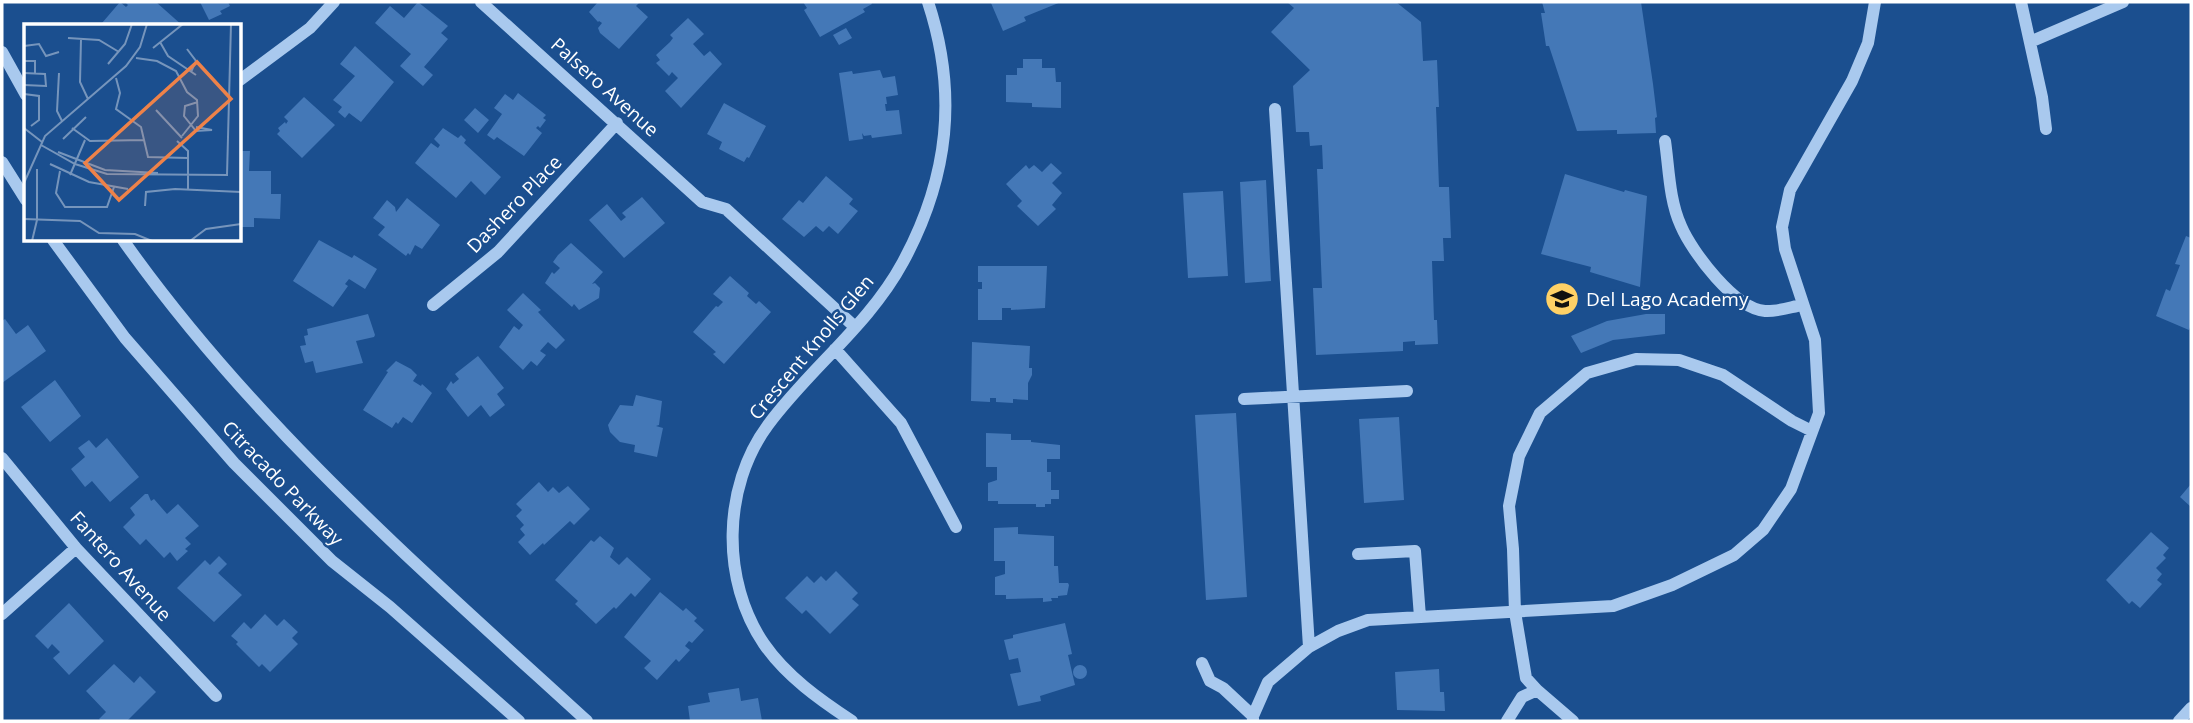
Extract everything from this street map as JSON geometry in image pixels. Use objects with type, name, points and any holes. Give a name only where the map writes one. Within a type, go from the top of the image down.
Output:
[{"type":"street","points":[[242,79],[310,28],[334,2]]},
{"type":"street","name":"Palsero Avenue","points":[[481,2],[702,202],[726,209],[855,327]]},
{"type":"street","name":"Crescent Knolls Glen","points":[[852,721],[804,686],[781,665],[764,644],[746,610],[736,579],[732,548],[733,521],[738,487],[751,453],[766,427],[885,291],[903,263],[931,198],[943,155],[947,111],[939,35],[928,2]]},
{"type":"street","points":[[1202,663],[1210,681],[1223,688],[1253,718],[1268,682],[1309,647],[1338,631],[1368,620],[1614,606],[1672,585],[1734,555],[1763,530],[1791,489],[1819,413],[1815,340],[1785,249],[1782,227],[1790,190],[1852,81],[1868,43],[1875,2]]},
{"type":"street","points":[[2021,2],[2042,97],[2046,129]]},
{"type":"street","points":[[2030,42],[2123,2]]},
{"type":"street","points":[[2,52],[24,91]]},
{"type":"street","points":[[1275,109],[1309,647]]},
{"type":"street","name":"Dashero Place","points":[[433,306],[498,252],[617,123]]},
{"type":"street","points":[[1665,141],[1674,202],[1681,226],[1711,271],[1747,306],[1766,311],[1802,305]]},
{"type":"street","points":[[2,162],[24,197]]},
{"type":"street","name":"Citracado Parkway","points":[[54,242],[125,338],[233,463],[332,561],[390,607],[519,721]]},
{"type":"street","name":"Citracado Parkway","points":[[125,242],[191,330],[304,458],[587,721]]},
{"type":"street","points":[[835,349],[901,423],[956,527]]},
{"type":"street","points":[[1573,721],[1527,678],[1515,612],[1514,552],[1509,506],[1518,456],[1540,413],[1587,373],[1636,359],[1679,360],[1723,375],[1812,432]]},
{"type":"street","points":[[1244,399],[1408,391]]},
{"type":"street","name":"Fantero Avenue","points":[[2,458],[76,548],[216,696]]},
{"type":"street","points":[[2,614],[76,548]]},
{"type":"street","points":[[1358,554],[1415,551],[1420,617]]},
{"type":"street","points":[[1507,721],[1522,697],[1537,690]]},
{"type":"street","points":[[2179,721],[2191,708]]},
{"type":"building","points":[[120,2],[126,7],[128,5],[125,2],[156,2],[181,24],[103,24]]},
{"type":"building","points":[[200,2],[228,2],[230,6],[220,11],[222,14],[209,20]]},
{"type":"building","points":[[418,2],[448,26],[441,33],[448,39],[424,67],[433,75],[423,86],[400,66],[411,54],[375,23],[390,6],[404,18]]},
{"type":"building","points":[[598,2],[640,2],[636,6],[648,17],[619,49],[600,33],[598,28],[602,23],[589,12]]},
{"type":"building","points":[[803,2],[872,4],[863,9],[865,12],[820,37],[804,10],[807,8]]},
{"type":"building","points":[[1061,2],[1024,17],[1026,21],[1003,31],[991,3]]},
{"type":"building","points":[[1287,2],[1396,2],[1421,22],[1423,61],[1437,60],[1439,187],[1449,187],[1451,238],[1443,238],[1444,261],[1432,261],[1434,320],[1437,320],[1438,344],[1415,345],[1415,341],[1403,342],[1403,351],[1316,355],[1313,288],[1322,288],[1317,169],[1323,169],[1322,145],[1310,146],[1309,132],[1296,132],[1293,86],[1310,70],[1271,32],[1294,8]]},
{"type":"building","points":[[1542,2],[1641,2],[1657,117],[1656,133],[1577,131],[1549,46],[1546,46]]},
{"type":"building","points":[[688,18],[704,34],[693,44],[704,56],[710,51],[722,64],[681,108],[665,91],[678,78],[672,72],[669,76],[656,63],[660,60],[656,55],[673,38],[670,35]]},
{"type":"building","points":[[846,28],[852,38],[839,45],[833,35]]},
{"type":"building","points":[[355,46],[394,82],[361,122],[349,113],[345,118],[338,112],[342,107],[333,100],[355,76],[340,64]]},
{"type":"building","points":[[1023,59],[1042,59],[1042,68],[1055,68],[1056,82],[1061,82],[1061,108],[1032,107],[1032,103],[1006,102],[1006,75],[1017,75],[1017,68],[1023,68]]},
{"type":"building","points":[[880,70],[883,78],[895,76],[898,95],[886,97],[885,104],[886,111],[899,110],[902,134],[872,138],[871,135],[864,136],[862,133],[863,139],[849,141],[839,73]]},
{"type":"building","points":[[518,93],[546,115],[540,128],[536,128],[542,133],[524,156],[497,137],[494,140],[487,135],[502,114],[494,108],[505,94],[513,100]]},
{"type":"building","points":[[304,97],[335,125],[302,158],[277,134],[280,131],[278,128],[288,121],[284,117]]},
{"type":"building","points":[[724,103],[766,126],[749,158],[744,162],[719,149],[722,142],[707,134]]},
{"type":"building","points":[[475,108],[489,120],[478,133],[464,120]]},
{"type":"building","points":[[443,128],[458,138],[461,135],[466,140],[464,143],[501,177],[485,195],[471,181],[456,198],[415,163],[431,143],[438,148],[440,145],[434,139]]},
{"type":"building","points":[[242,151],[250,151],[249,171],[271,171],[271,194],[281,194],[280,219],[254,218],[254,227],[242,227]]},
{"type":"building","points":[[1051,163],[1062,173],[1052,183],[1062,193],[1052,205],[1056,209],[1038,226],[1017,206],[1022,201],[1006,184],[1026,165],[1029,169],[1034,165],[1042,172]]},
{"type":"building","points":[[1565,174],[1647,196],[1640,287],[1590,272],[1591,267],[1541,254]]},
{"type":"building","points":[[826,176],[853,199],[849,204],[858,211],[838,234],[829,226],[823,232],[816,226],[804,237],[782,219],[799,200],[803,203]]},
{"type":"building","points":[[1266,180],[1271,281],[1245,283],[1240,182]]},
{"type":"building","points":[[1223,191],[1228,276],[1188,278],[1183,193]]},
{"type":"building","points":[[642,197],[665,223],[624,258],[589,220],[607,204],[621,221],[626,217],[622,213]]},
{"type":"building","points":[[407,198],[440,225],[422,249],[415,245],[410,255],[408,253],[406,256],[378,235],[385,227],[373,218],[387,200],[395,207],[396,212]]},
{"type":"building","points":[[2186,236],[2191,238],[2189,330],[2156,316],[2166,289],[2170,291],[2180,265],[2175,264]]},
{"type":"building","points":[[319,240],[352,258],[354,255],[377,269],[365,289],[349,279],[345,284],[348,286],[333,307],[293,281]]},
{"type":"building","points":[[571,243],[603,272],[592,284],[595,283],[600,288],[599,298],[579,310],[545,283],[552,272],[554,274],[560,268],[553,262]]},
{"type":"building","points":[[978,266],[1047,266],[1045,308],[1002,308],[1002,320],[978,320],[978,289],[982,289],[982,282],[978,282]]},
{"type":"building","points":[[730,276],[749,293],[747,296],[756,304],[759,301],[771,312],[724,364],[713,354],[716,352],[693,332],[716,306],[723,302],[713,294]]},
{"type":"building","points":[[523,293],[565,340],[556,349],[548,342],[540,351],[546,355],[537,366],[531,361],[523,370],[499,347],[514,326],[519,330],[523,325],[507,310]]},
{"type":"building","points":[[368,314],[375,335],[356,341],[363,363],[316,373],[313,361],[305,363],[300,346],[306,345],[304,336],[308,335],[307,329]]},
{"type":"building","points":[[1646,314],[1665,314],[1665,334],[1613,340],[1581,353],[1571,336],[1607,321]]},
{"type":"building","points":[[5,319],[16,334],[28,325],[46,351],[2,383],[2,321]]},
{"type":"building","points":[[972,342],[1030,346],[1029,368],[1032,368],[1032,375],[1028,383],[1028,400],[1013,399],[1013,403],[996,402],[996,398],[990,398],[990,402],[971,401]]},
{"type":"building","points":[[478,356],[504,388],[497,394],[505,405],[490,417],[481,405],[468,417],[446,389],[451,381],[453,384],[459,379],[455,374]]},
{"type":"building","points":[[396,361],[411,369],[417,375],[413,381],[421,386],[422,384],[432,393],[412,423],[403,417],[392,428],[363,410],[388,372],[386,371]]},
{"type":"building","points":[[55,380],[81,416],[50,442],[21,407]]},
{"type":"building","points":[[636,395],[662,401],[659,425],[656,426],[663,428],[657,457],[634,452],[635,445],[620,442],[610,432],[608,425],[620,405],[633,406]]},
{"type":"building","points":[[1236,413],[1247,597],[1206,600],[1195,415]]},
{"type":"building","points":[[1399,417],[1404,500],[1364,503],[1359,419]]},
{"type":"building","points":[[986,433],[1011,434],[1011,440],[1060,445],[1060,459],[1047,459],[1047,472],[1051,472],[1051,490],[1059,490],[1059,499],[1051,499],[1051,504],[1045,504],[1045,507],[988,501],[988,483],[997,480],[997,467],[986,467]]},
{"type":"building","points":[[107,438],[139,477],[110,502],[92,481],[85,487],[71,469],[85,457],[78,448],[89,440],[96,448]]},
{"type":"building","points":[[539,482],[548,492],[553,487],[559,493],[568,486],[590,509],[574,525],[570,521],[530,555],[518,542],[525,535],[520,529],[524,525],[516,516],[522,510],[516,504]]},
{"type":"building","points":[[2191,484],[2191,507],[2180,497]]},
{"type":"building","points":[[148,494],[151,501],[154,499],[167,514],[178,504],[199,526],[185,538],[191,544],[185,549],[188,551],[177,561],[170,552],[164,558],[146,539],[140,545],[123,527],[135,515],[130,508]]},
{"type":"building","points":[[1018,527],[1018,534],[1054,536],[1054,566],[1058,566],[1059,583],[1069,585],[1067,595],[1043,602],[1043,598],[1006,599],[1006,595],[995,595],[995,577],[1005,574],[1005,561],[994,561],[994,528]]},
{"type":"building","points":[[2151,532],[2169,548],[2163,555],[2166,558],[2156,568],[2162,574],[2157,580],[2162,584],[2140,608],[2132,601],[2129,604],[2106,580]]},
{"type":"building","points":[[600,536],[614,548],[610,557],[619,565],[627,557],[651,579],[635,597],[631,593],[596,624],[575,604],[578,601],[555,580],[591,540],[594,542]]},
{"type":"building","points":[[219,556],[227,564],[218,573],[242,595],[214,622],[177,588],[205,560],[210,565]]},
{"type":"building","points":[[836,571],[858,593],[852,599],[859,605],[830,634],[806,610],[802,614],[785,598],[807,576],[814,583],[821,576],[826,581]]},
{"type":"building","points":[[660,592],[683,611],[686,608],[697,618],[694,621],[704,630],[692,643],[689,641],[685,646],[690,650],[679,662],[676,659],[657,680],[644,668],[651,661],[624,637]]},
{"type":"building","points":[[69,603],[104,641],[69,675],[53,658],[60,652],[52,644],[48,649],[35,636]]},
{"type":"building","points":[[265,614],[277,626],[284,619],[298,632],[292,638],[298,644],[270,672],[262,664],[259,667],[231,636],[244,622],[251,629]]},
{"type":"building","points":[[1065,623],[1072,654],[1068,655],[1075,685],[1040,696],[1041,701],[1018,706],[1010,674],[1021,672],[1018,658],[1009,660],[1004,640],[1013,638],[1013,635]]},
{"type":"building","points":[[114,664],[134,683],[140,676],[156,692],[127,721],[101,721],[99,719],[106,712],[86,691]]},
{"type":"building","points":[[1080,665],[1085,667],[1085,677],[1080,679],[1075,677],[1073,672],[1075,667]]},
{"type":"building","points":[[1439,669],[1440,692],[1444,692],[1445,711],[1397,710],[1395,672]]},
{"type":"building","points":[[739,688],[741,701],[758,698],[762,721],[690,721],[688,706],[710,702],[708,693]]},
{"type":"place","name":"Del Lago Academy","points":[[1562,299]]}]
